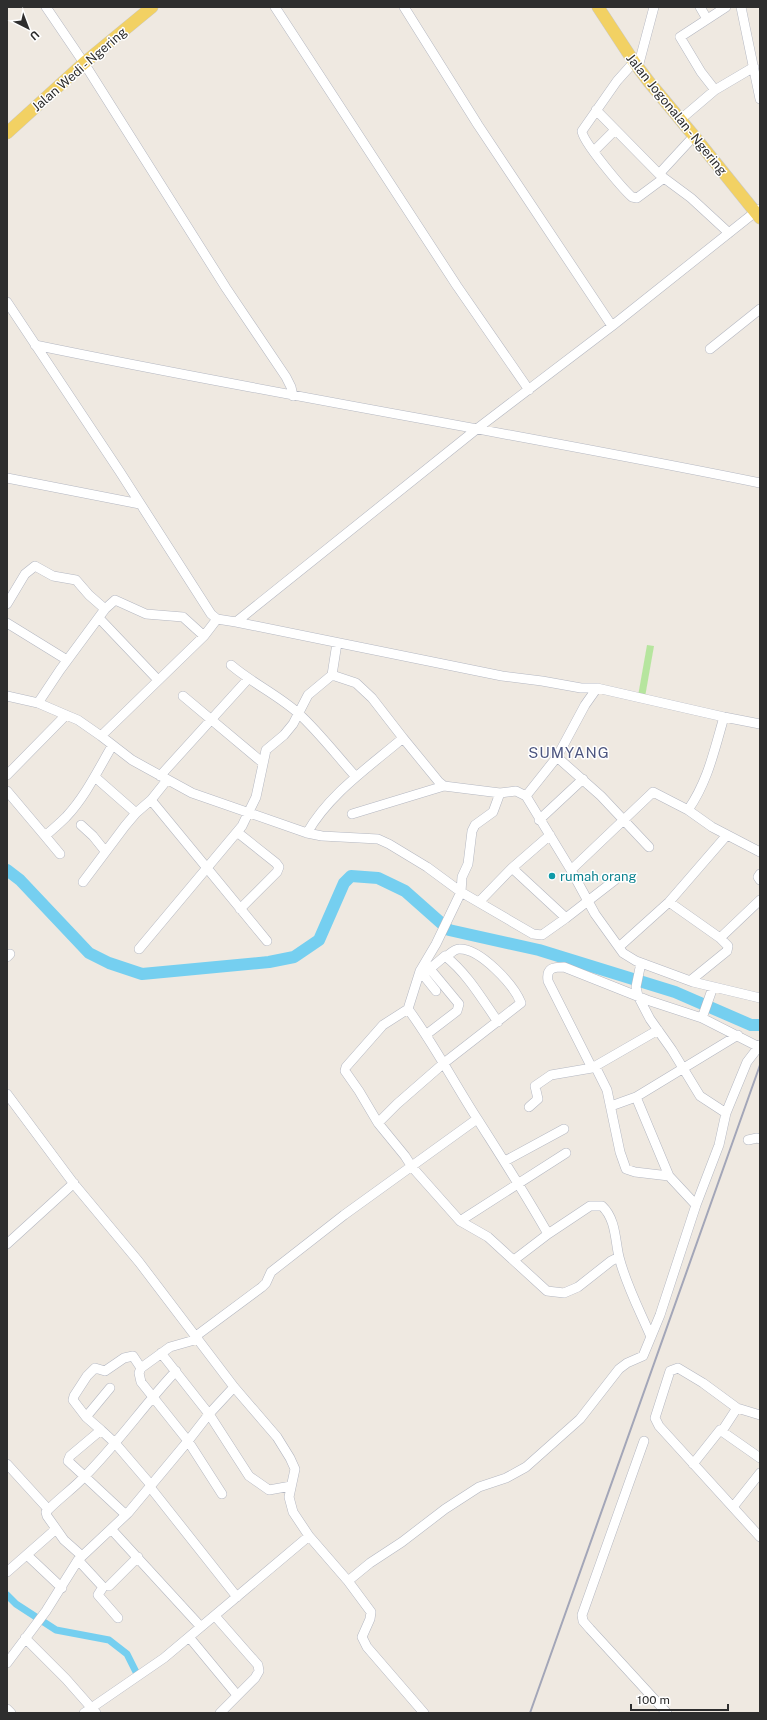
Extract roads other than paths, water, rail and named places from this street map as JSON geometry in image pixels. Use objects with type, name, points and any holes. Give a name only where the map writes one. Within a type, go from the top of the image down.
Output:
[{"type":"main road","name":"Jalan Wedi - Ngering","points":[[7,133],[84,63],[152,7]]},
{"type":"main road","name":"Jalan Jogonalan - Ngering","points":[[598,7],[636,65],[759,213]]},
{"type":"street","points":[[46,7],[84,63],[172,204],[286,377],[294,396]]},
{"type":"street","points":[[275,7],[457,286],[529,390]]},
{"type":"street","points":[[404,7],[478,125],[612,326]]},
{"type":"street","points":[[654,7],[636,65],[596,110],[582,132],[594,151],[632,197],[637,198],[662,176],[694,136]]},
{"type":"street","points":[[700,7],[707,19]]},
{"type":"street","points":[[715,90],[701,72],[680,38],[681,35],[726,7]]},
{"type":"street","points":[[741,7],[760,99]]},
{"type":"street","points":[[680,119],[715,90],[754,67]]},
{"type":"street","points":[[596,110],[662,176],[691,198],[730,233]]},
{"type":"street","points":[[594,151],[615,130]]},
{"type":"street","points":[[236,622],[478,428],[612,326],[730,233],[759,213]]},
{"type":"street","points":[[7,302],[211,614],[218,619],[502,676],[542,681],[584,689],[598,688],[760,724]]},
{"type":"street","points":[[710,349],[760,309]]},
{"type":"street","points":[[35,345],[294,396],[478,428],[760,483]]},
{"type":"street","points":[[7,478],[140,504]]},
{"type":"street","points":[[7,604],[25,574],[34,566],[53,576],[76,580],[89,595],[105,609]]},
{"type":"street","points":[[38,703],[67,660],[105,609],[112,602],[117,600],[146,614],[179,616],[188,620],[204,636]]},
{"type":"street","points":[[99,618],[158,680]]},
{"type":"street","points":[[101,736],[204,636],[218,619]]},
{"type":"street","points":[[7,623],[67,660]]},
{"type":"street","points":[[139,949],[237,832],[249,814],[256,797],[266,750],[284,735],[312,691],[332,675],[337,643]]},
{"type":"street","points":[[231,665],[248,679],[259,684],[298,713],[356,776]]},
{"type":"street","points":[[332,675],[356,683],[361,687],[372,698],[403,738],[439,782],[444,786]]},
{"type":"street","points":[[83,882],[105,851],[136,813],[151,800],[164,778],[210,719],[248,679]]},
{"type":"street","points":[[526,796],[557,757],[585,705],[598,688]]},
{"type":"street","points":[[7,696],[38,703],[78,720],[132,760],[192,793],[307,833],[322,836],[378,839],[427,867],[459,896],[479,902],[534,934],[542,935],[616,880]]},
{"type":"street","points":[[183,696],[263,763]]},
{"type":"street","points":[[7,775],[66,715]]},
{"type":"street","points":[[688,810],[699,794],[709,771],[724,717]]},
{"type":"street","points":[[307,833],[325,806],[356,776],[403,738]]},
{"type":"street","points":[[45,836],[66,817],[95,777],[112,746]]},
{"type":"street","points":[[557,757],[583,779],[649,847]]},
{"type":"street","points":[[95,777],[136,813]]},
{"type":"street","points":[[539,820],[583,779]]},
{"type":"street","points":[[352,814],[444,786],[500,793],[516,791],[526,796],[539,820],[571,870],[595,914],[623,953],[640,967],[713,988],[760,998]]},
{"type":"street","points":[[7,791],[60,854]]},
{"type":"street","points":[[571,870],[653,792],[688,810],[727,835],[760,852]]},
{"type":"street","points":[[500,793],[493,812],[475,825],[472,831],[468,864],[462,877],[459,896],[424,970],[408,1009],[384,1025],[345,1069],[345,1071],[360,1091],[378,1123],[412,1167],[460,1221],[488,1237],[547,1291],[564,1293],[578,1287],[610,1261],[619,1257]]},
{"type":"street","points":[[151,800],[267,941]]},
{"type":"street","points":[[81,826],[93,836],[105,851]]},
{"type":"street","points":[[237,832],[279,867],[277,872],[240,908]]},
{"type":"street","points":[[479,902],[512,868],[550,835]]},
{"type":"street","points":[[619,947],[669,902],[727,835]]},
{"type":"street","points":[[512,868],[566,918]]},
{"type":"street","points":[[760,874],[758,877],[760,880]]},
{"type":"street","points":[[720,938],[760,900]]},
{"type":"street","points":[[669,902],[720,938],[728,946],[727,951],[690,981]]},
{"type":"street","points":[[378,1123],[397,1104],[444,1063],[521,1003],[508,981],[488,963],[472,952],[460,949],[454,951],[424,970]]},
{"type":"street","points":[[446,957],[461,972],[498,1022]]},
{"type":"street","points":[[348,1581],[370,1563],[402,1542],[445,1509],[479,1487],[512,1475],[526,1467],[580,1419],[619,1369],[627,1363],[643,1356],[660,1315],[696,1205],[719,1145],[726,1113],[740,1076],[747,1062],[759,1046],[703,1017],[638,996],[564,968],[555,967],[549,970],[547,974],[548,981],[592,1068],[596,1068],[607,1090],[620,1152],[626,1169],[635,1172],[668,1176]]},
{"type":"street","points":[[640,967],[636,987],[638,996],[650,1019],[684,1068],[700,1096],[726,1113]]},
{"type":"street","points":[[424,970],[436,991]]},
{"type":"street","points":[[424,970],[459,1004],[457,1011],[427,1034]]},
{"type":"street","points":[[703,1017],[713,988]]},
{"type":"street","points":[[408,1009],[427,1034],[548,1234]]},
{"type":"street","points":[[529,1107],[538,1099],[535,1086],[551,1075],[592,1068],[658,1030]]},
{"type":"street","points":[[611,1106],[636,1097],[738,1035]]},
{"type":"street","points":[[7,1094],[74,1183],[139,1262],[197,1337],[234,1388],[277,1437],[295,1469],[289,1497],[293,1512],[310,1536],[348,1581],[371,1612],[370,1619],[362,1637],[367,1647],[424,1713]]},
{"type":"street","points":[[636,1097],[668,1176],[696,1205]]},
{"type":"street","points":[[222,1494],[188,1441],[141,1382],[139,1378],[141,1368],[170,1347],[197,1337],[262,1287],[266,1283],[271,1272],[344,1215],[412,1167],[477,1118]]},
{"type":"street","points":[[505,1161],[564,1128]]},
{"type":"street","points":[[748,1140],[757,1138],[760,1139]]},
{"type":"street","points":[[460,1221],[566,1153]]},
{"type":"street","points":[[7,1244],[74,1183]]},
{"type":"street","points":[[514,1260],[548,1234],[590,1206],[602,1206],[609,1217],[616,1236],[619,1257],[651,1337]]},
{"type":"street","points":[[161,1353],[209,1414],[249,1476],[269,1490],[291,1486]]},
{"type":"street","points":[[141,1368],[133,1356],[127,1357],[105,1371],[95,1368],[74,1396],[73,1400],[86,1417],[115,1443],[151,1486],[238,1597]]},
{"type":"street","points":[[760,1415],[737,1408],[703,1383],[678,1368],[670,1371],[655,1418],[656,1422],[693,1464],[760,1537]]},
{"type":"street","points":[[118,1618],[98,1595],[103,1587],[56,1530],[46,1516],[46,1512],[85,1477],[176,1371]]},
{"type":"street","points":[[86,1417],[110,1388]]},
{"type":"street","points":[[7,1663],[62,1588],[80,1558],[112,1530],[126,1515],[209,1414],[234,1388]]},
{"type":"street","points":[[693,1464],[718,1432],[722,1431],[737,1408]]},
{"type":"street","points":[[101,1430],[68,1458],[70,1465],[126,1515]]},
{"type":"street","points":[[722,1431],[760,1458]]},
{"type":"street","points":[[644,1441],[582,1615],[583,1621],[667,1713]]},
{"type":"street","points":[[7,1464],[48,1509]]},
{"type":"street","points":[[733,1507],[760,1473]]},
{"type":"street","points":[[7,1572],[56,1530]]},
{"type":"street","points":[[112,1530],[201,1627]]},
{"type":"street","points":[[25,1638],[66,1679],[91,1711],[189,1637],[310,1536]]},
{"type":"street","points":[[27,1555],[62,1588]]},
{"type":"street","points":[[109,1586],[138,1557]]},
{"type":"street","points":[[215,1616],[258,1665],[259,1671],[255,1678],[220,1713]]},
{"type":"street","points":[[189,1637],[237,1695]]},
{"type":"street","points":[[7,1709],[11,1713]]},
{"type":"waterway","points":[[7,870],[20,880],[89,953],[109,963],[142,974],[269,962],[294,957],[319,940],[344,883],[351,876],[378,878],[405,891],[449,930],[539,950],[675,992],[751,1025],[760,1025]]},
{"type":"waterway","points":[[7,1595],[16,1604],[56,1630],[109,1640],[127,1654],[138,1676]]},
{"type":"railway","points":[[530,1713],[760,1065]]},
{"type":"place","name":"rumah orang","points":[[552,876]]},
{"type":"district","name":"SUMYANG","points":[[569,753]]}]
